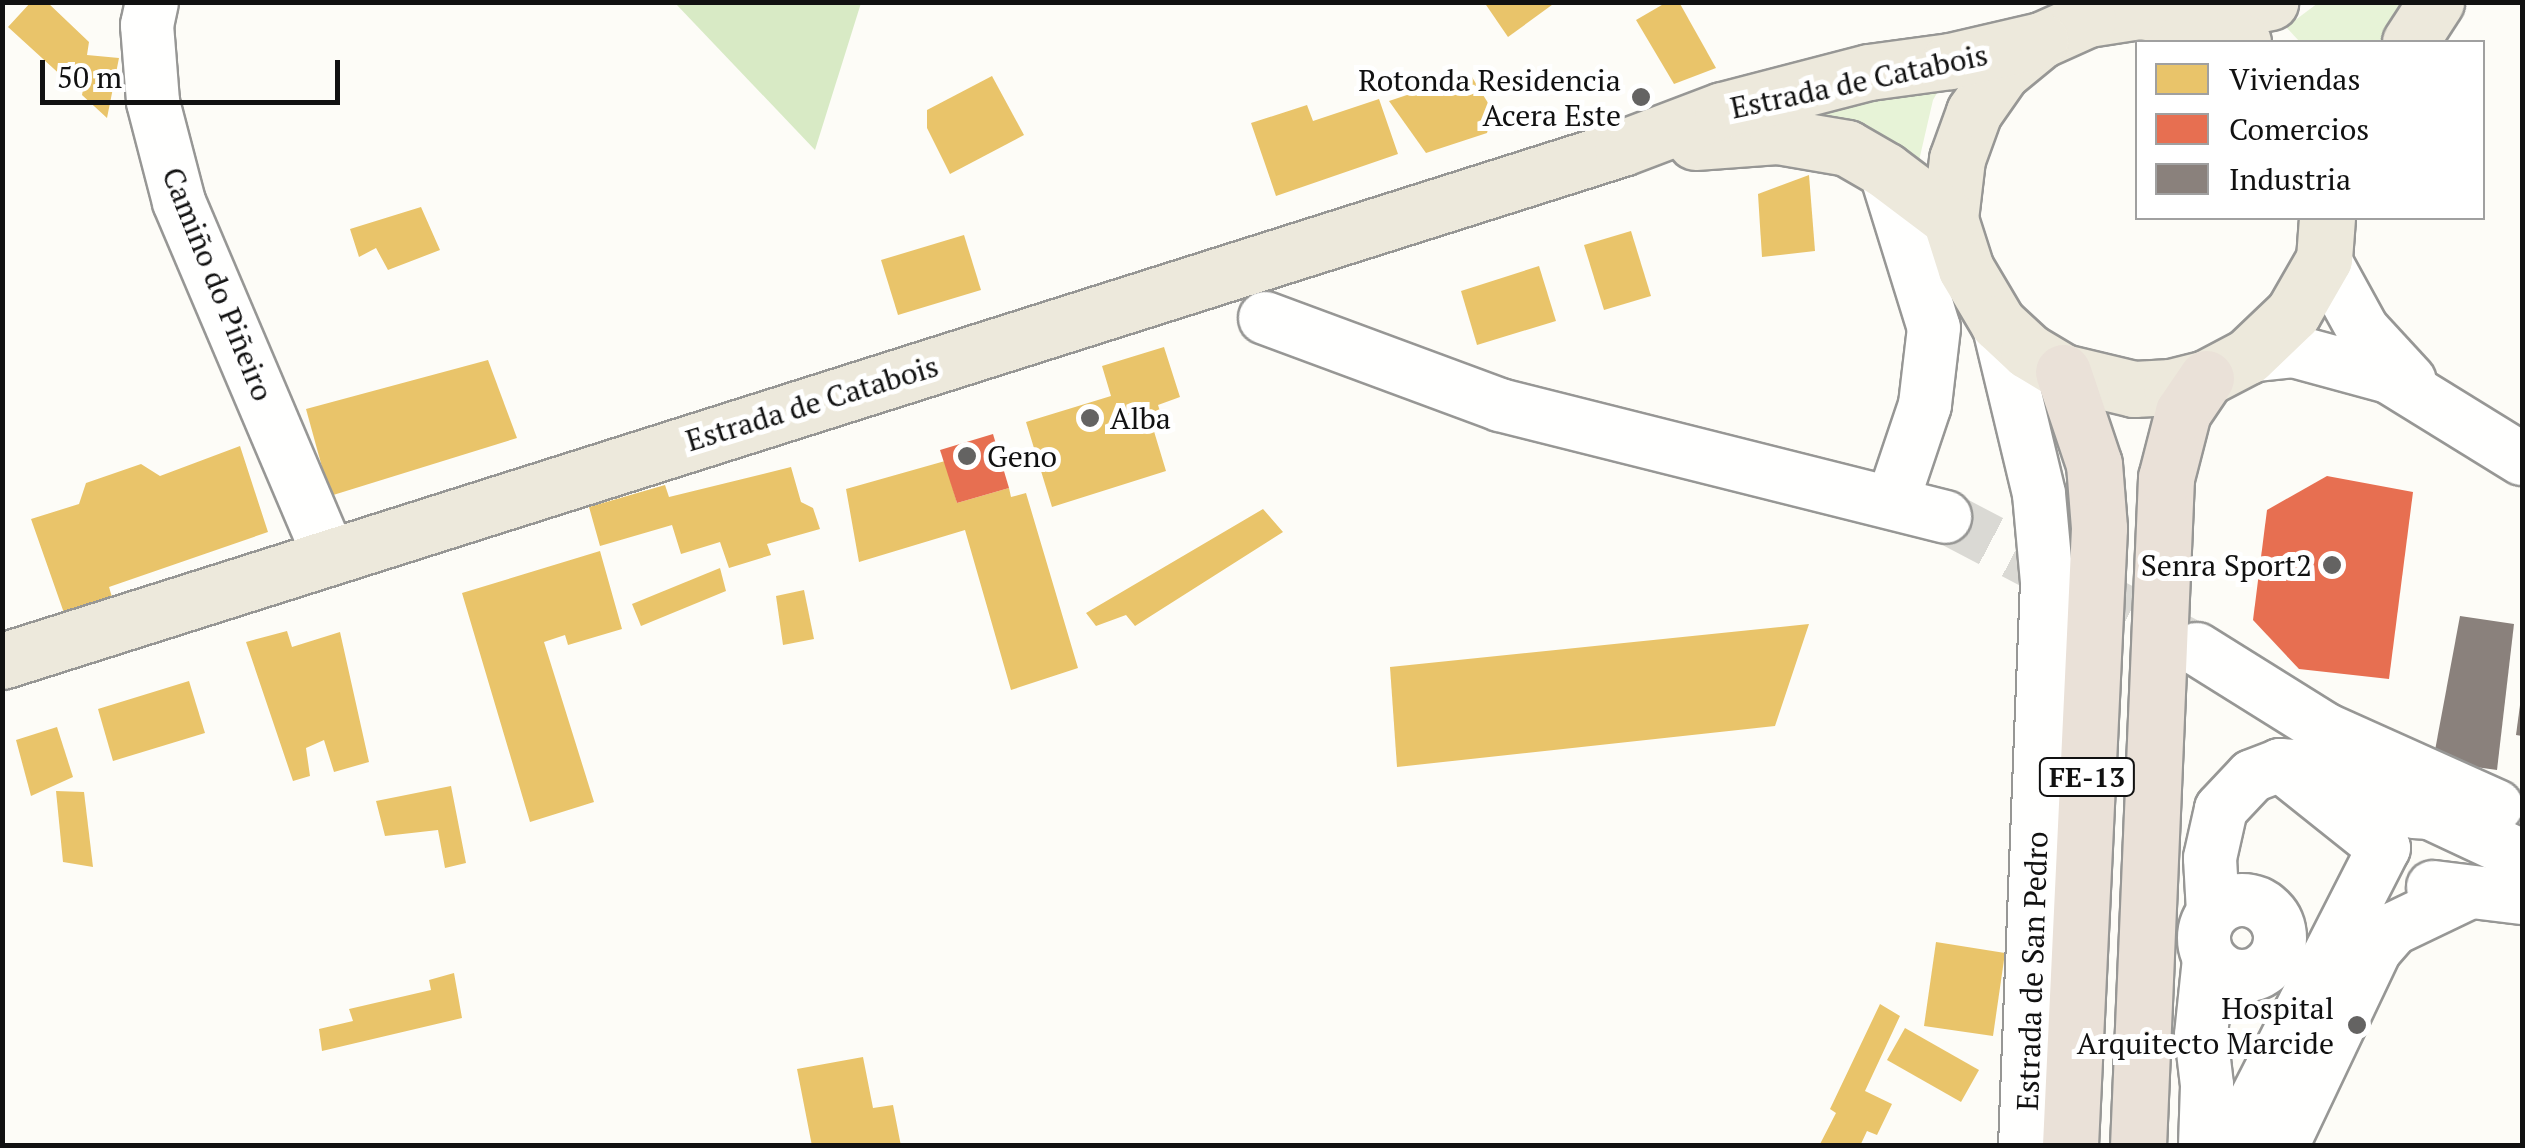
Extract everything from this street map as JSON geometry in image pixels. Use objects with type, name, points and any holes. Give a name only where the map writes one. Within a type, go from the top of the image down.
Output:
[{"type":"highway","name":"FE-13","points":[[2138,1146],[2166,478],[2213,382]]},
{"type":"highway","name":"FE-13","points":[[2070,1146],[2098,528],[2094,464],[2071,392]]},
{"type":"main road","name":"Estrada de Catabois","points":[[2190,18],[2270,2]]},
{"type":"main road","points":[[2411,40],[2436,2]]},
{"type":"main road","name":"Estrada de Catabois","points":[[2,660],[1801,88],[2041,40],[2088,19],[2140,11],[2190,18],[2240,40]]},
{"type":"main road","name":"Estrada de Catabois","points":[[2041,40],[2002,72],[1974,112],[1957,160],[1950,219],[1966,269],[1998,323],[2071,392],[2213,382]]},
{"type":"main road","name":"Estrada de Catabois","points":[[1622,148],[1777,136],[1847,148],[1885,170],[1950,219]]},
{"type":"main road","points":[[2213,382],[2293,314],[2326,238]]},
{"type":"street","name":"Camiño do Piñeiro","points":[[152,2],[147,25],[153,102],[179,202],[329,555]]},
{"type":"street","points":[[1885,170],[1934,328],[1925,405],[1892,504]]},
{"type":"street","points":[[2326,238],[2342,299],[2363,330],[2424,397]]},
{"type":"street","points":[[1265,318],[1500,405],[1945,516]]},
{"type":"street","name":"Estrada de San Pedro","points":[[1998,323],[2039,494],[2047,582],[2024,1146]]},
{"type":"street","points":[[2213,382],[2293,351],[2337,360],[2388,377],[2522,459]]},
{"type":"street","points":[[2197,649],[2518,848]]},
{"type":"street","points":[[2245,1144],[2207,1085],[2220,1044],[2231,936],[2213,833],[2221,809],[2266,770],[2319,768],[2399,830],[2402,874],[2444,888]]},
{"type":"street","points":[[2245,1144],[2399,830],[2430,813],[2518,848]]},
{"type":"street","points":[[2245,1144],[2374,918],[2444,888],[2518,848]]},
{"type":"green space","points":[[675,3],[861,3],[815,150]]},
{"type":"green space","points":[[2318,3],[2406,3],[2383,40],[2298,40],[2286,27]]},
{"type":"green space","points":[[1948,74],[1933,100],[1918,165],[1804,118]]},
{"type":"building: Viviendas","points":[[31,2],[47,2],[89,42],[87,55],[119,58],[107,118],[82,95],[85,79],[65,79],[8,27]]},
{"type":"building: Viviendas","points":[[1484,2],[1556,2],[1508,37]]},
{"type":"building: Viviendas","points":[[1667,2],[1679,2],[1716,68],[1674,84],[1636,20]]},
{"type":"building: Viviendas","points":[[1470,74],[1493,111],[1487,133],[1426,153],[1389,101]]},
{"type":"building: Viviendas","points":[[992,76],[1024,135],[950,174],[927,128],[927,110]]},
{"type":"building: Viviendas","points":[[1379,99],[1398,154],[1276,196],[1251,123],[1307,105],[1313,121]]},
{"type":"building: Viviendas","points":[[1809,175],[1815,251],[1762,257],[1758,194]]},
{"type":"building: Viviendas","points":[[421,207],[440,250],[388,270],[376,248],[359,257],[350,229]]},
{"type":"building: Viviendas","points":[[1631,231],[1651,296],[1604,310],[1584,245]]},
{"type":"building: Viviendas","points":[[964,235],[981,290],[898,315],[881,260]]},
{"type":"building: Viviendas","points":[[1539,266],[1556,321],[1477,345],[1461,291]]},
{"type":"building: Viviendas","points":[[1164,347],[1180,397],[1158,405],[1164,424],[1153,428],[1166,471],[1052,507],[1026,422],[1111,396],[1102,366]]},
{"type":"building: Viviendas","points":[[488,360],[517,438],[330,496],[306,409]]},
{"type":"building: Viviendas","points":[[240,446],[268,532],[109,587],[112,597],[64,613],[31,519],[79,504],[86,483],[141,464],[160,476]]},
{"type":"building: Viviendas","points":[[945,461],[957,503],[1009,488],[1011,497],[1026,493],[1078,668],[1011,690],[965,530],[859,562],[846,489]]},
{"type":"building: Viviendas","points":[[791,467],[801,502],[813,508],[820,529],[767,544],[771,555],[729,568],[720,542],[681,554],[672,525],[600,546],[589,507],[665,485],[669,497]]},
{"type":"building: Viviendas","points":[[1263,509],[1283,532],[1135,626],[1126,615],[1096,626],[1086,613]]},
{"type":"building: Viviendas","points":[[600,551],[622,629],[568,645],[565,635],[544,642],[594,802],[530,822],[462,593]]},
{"type":"building: Viviendas","points":[[720,568],[726,591],[641,626],[632,604]]},
{"type":"building: Viviendas","points":[[804,590],[814,639],[783,645],[776,596]]},
{"type":"building: Viviendas","points":[[1809,624],[1775,726],[1397,767],[1390,667]]},
{"type":"building: Viviendas","points":[[287,631],[292,647],[340,632],[369,762],[334,772],[324,740],[306,748],[310,776],[293,781],[246,642]]},
{"type":"building: Viviendas","points":[[189,681],[205,733],[113,761],[98,709]]},
{"type":"building: Viviendas","points":[[57,727],[73,777],[31,796],[16,740]]},
{"type":"building: Viviendas","points":[[451,786],[466,863],[445,868],[438,830],[385,836],[376,801]]},
{"type":"building: Viviendas","points":[[56,791],[84,792],[93,867],[63,862]]},
{"type":"building: Viviendas","points":[[1936,942],[2005,953],[1993,1036],[1924,1026]]},
{"type":"building: Viviendas","points":[[454,973],[462,1018],[322,1051],[319,1029],[353,1021],[349,1009],[431,990],[429,980]]},
{"type":"building: Viviendas","points":[[1880,1004],[1900,1016],[1865,1091],[1892,1104],[1877,1135],[1867,1131],[1860,1146],[1819,1146],[1836,1113],[1830,1109]]},
{"type":"building: Viviendas","points":[[1905,1028],[1979,1070],[1961,1102],[1887,1060]]},
{"type":"building: Viviendas","points":[[863,1057],[873,1108],[893,1105],[901,1146],[812,1146],[797,1069]]},
{"type":"building: Comercios","points":[[993,434],[1009,488],[957,503],[940,450]]},
{"type":"building: Comercios","name":"Senra Sport2","points":[[2327,476],[2413,492],[2389,679],[2299,669],[2253,620],[2267,510]]},
{"type":"building: Industria","points":[[2460,616],[2514,624],[2497,770],[2433,761]]},
{"type":"building: Industria","points":[[2522,705],[2522,736],[2516,735]]},
{"type":"tunnel","points":[[1945,517],[2196,649]]},
{"type":"place","name":"Rotonda Residencia Acera Este","points":[[1641,97]]},
{"type":"place","name":"Alba","points":[[1090,418]]},
{"type":"place","name":"Geno","points":[[967,456]]},
{"type":"place","name":"Senra Sport2","points":[[2332,565]]},
{"type":"place","name":"Hospital Arquitecto Marcide","points":[[2357,1025]]}]
